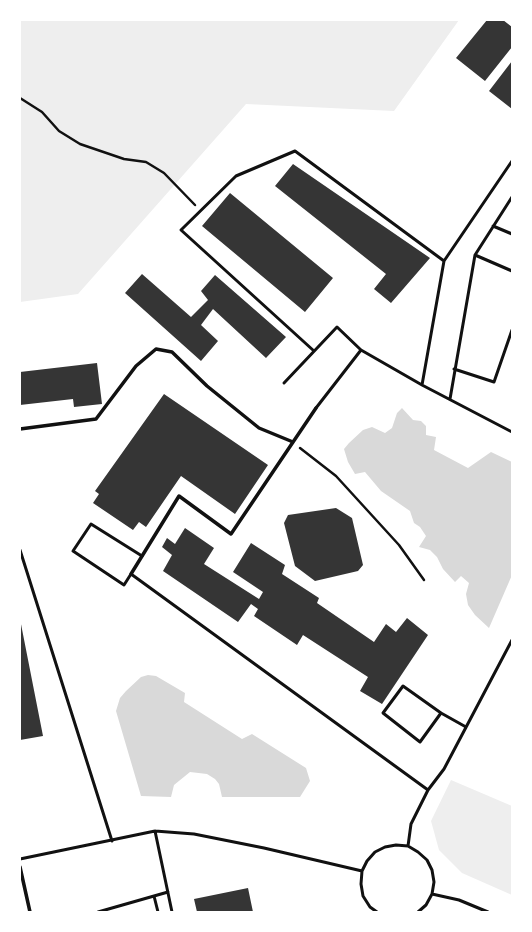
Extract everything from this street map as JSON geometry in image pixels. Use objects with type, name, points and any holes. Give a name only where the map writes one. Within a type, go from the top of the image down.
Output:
[{"type":"street","points":[[20,429],[96,418],[136,366],[156,348],[172,352],[207,386],[259,428],[293,442]]},
{"type":"street","points":[[131,574],[179,496],[231,534],[316,408]]},
{"type":"street","points":[[20,867],[30,912]]},
{"type":"lane","points":[[314,351],[182,230],[236,176],[295,151],[444,261]]},
{"type":"lane","points":[[422,385],[444,261],[512,161]]},
{"type":"lane","points":[[450,399],[475,255],[512,197]]},
{"type":"lane","points":[[493,226],[512,234]]},
{"type":"lane","points":[[475,255],[512,270]]},
{"type":"lane","points":[[284,383],[337,327],[361,350],[422,385],[512,432]]},
{"type":"lane","points":[[454,369],[494,382],[512,330]]},
{"type":"lane","points":[[316,408],[361,350]]},
{"type":"lane","points":[[142,556],[91,524],[73,551],[124,585],[131,574],[428,790]]},
{"type":"lane","points":[[20,550],[112,841]]},
{"type":"lane","points":[[408,846],[410,824],[428,790],[444,769],[512,640]]},
{"type":"lane","points":[[441,713],[420,742],[383,713],[403,686],[441,713],[466,727]]},
{"type":"lane","points":[[155,831],[172,912]]},
{"type":"lane","points":[[20,859],[155,831],[194,834],[264,848],[362,871]]},
{"type":"lane","points":[[377,912],[370,907],[363,896],[361,884],[362,871],[367,861],[375,852],[385,847],[396,845],[408,846],[418,852],[430,865],[434,882],[432,894],[426,905],[418,912]]},
{"type":"lane","points":[[98,912],[168,892]]},
{"type":"lane","points":[[432,894],[459,900],[488,912]]},
{"type":"lane","points":[[154,896],[158,912]]},
{"type":"lane","points":[[370,907],[370,912]]},
{"type":"path","points":[[20,98],[42,112],[60,131],[80,144],[124,159],[146,162],[164,173],[200,212]]},
{"type":"path","points":[[293,442],[336,476],[400,545],[424,580]]},
{"type":"shaded area","points":[[20,20],[459,20],[394,111],[246,104],[78,294],[20,302]]},
{"type":"shaded area","points":[[402,408],[413,420],[421,421],[426,426],[426,435],[436,437],[434,450],[468,468],[491,452],[512,462],[512,575],[489,628],[475,615],[468,605],[466,594],[469,583],[461,576],[455,582],[443,569],[437,557],[430,550],[419,547],[426,536],[420,527],[414,523],[410,511],[381,491],[365,472],[355,474],[348,462],[344,449],[349,443],[363,430],[372,427],[385,433],[392,428],[397,413]]},
{"type":"shaded area","points":[[148,675],[156,676],[185,693],[184,702],[242,739],[252,734],[306,768],[310,781],[300,797],[222,797],[219,784],[215,779],[207,774],[190,772],[174,785],[171,797],[141,796],[116,711],[120,698],[126,691],[141,677]]},
{"type":"shaded area","points":[[451,780],[512,806],[512,895],[462,873],[439,850],[431,821]]},
{"type":"building","points":[[487,20],[503,20],[512,27],[512,47],[485,81],[456,58]]},
{"type":"building","points":[[512,61],[512,109],[489,91]]},
{"type":"building","points":[[293,164],[430,258],[391,303],[374,289],[386,274],[275,186]]},
{"type":"building","points":[[230,193],[333,278],[305,312],[202,226]]},
{"type":"building","points":[[142,274],[191,317],[208,300],[201,291],[215,275],[286,337],[266,358],[213,309],[201,325],[218,341],[201,361],[125,293]]},
{"type":"building","points":[[97,363],[102,404],[74,407],[73,399],[20,405],[20,372]]},
{"type":"building","points":[[164,394],[268,465],[235,514],[181,476],[146,527],[139,522],[133,530],[93,503],[99,494],[95,491]]},
{"type":"building","points":[[336,508],[352,518],[363,565],[358,571],[315,581],[295,566],[284,523],[288,515]]},
{"type":"building","points":[[185,528],[214,548],[204,564],[259,599],[263,592],[233,572],[251,543],[285,565],[282,574],[319,598],[317,603],[374,642],[386,624],[396,632],[407,618],[428,635],[382,704],[360,691],[368,677],[303,635],[297,645],[254,616],[258,609],[251,604],[238,622],[163,571],[172,555],[162,547],[167,538],[175,544]]},
{"type":"building","points":[[20,619],[43,736],[20,740]]},
{"type":"building","points":[[248,888],[253,912],[197,912],[194,899]]}]
